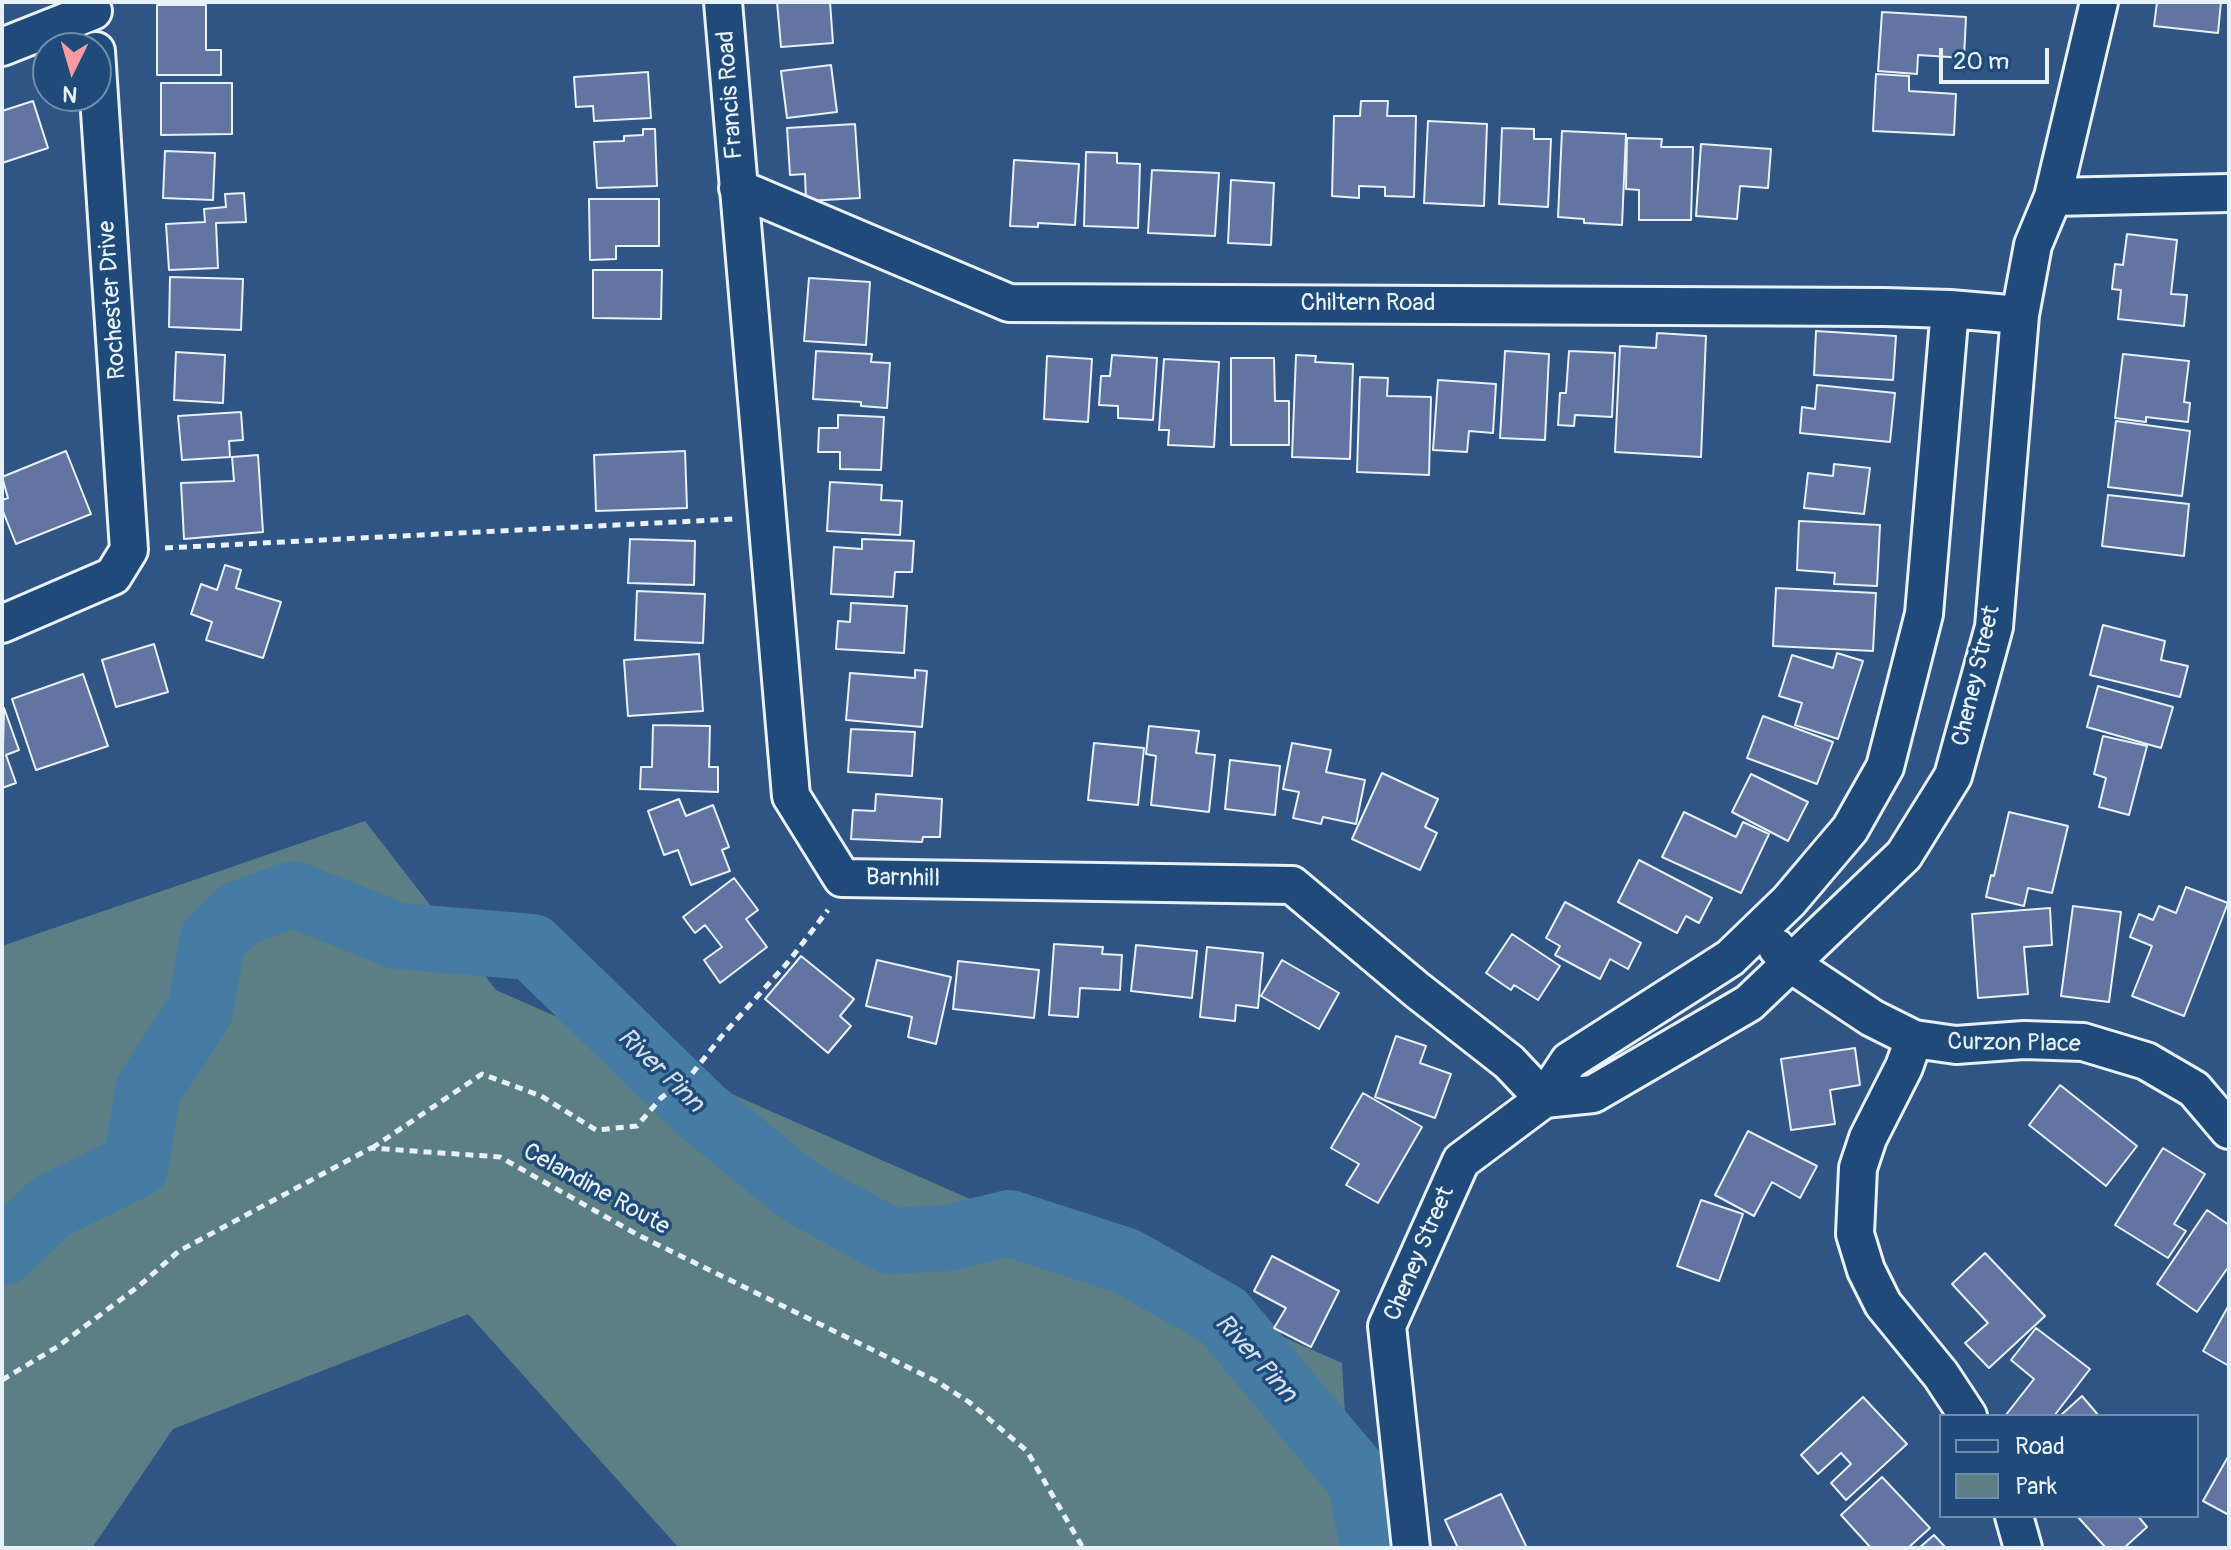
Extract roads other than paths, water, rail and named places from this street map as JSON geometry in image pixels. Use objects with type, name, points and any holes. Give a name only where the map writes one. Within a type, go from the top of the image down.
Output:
[{"type":"street","name":"Francis Road","points":[[723,2],[738,188]]},
{"type":"street","name":"Cheney Street","points":[[1544,1099],[1593,1094],[1749,1003],[1904,855],[1953,776],[1994,627],[2020,315],[2033,245],[2053,197],[2099,2]]},
{"type":"street","points":[[2,47],[93,6]]},
{"type":"street","name":"Rochester Drive","points":[[93,6],[95,32]]},
{"type":"street","name":"Rochester Drive","points":[[2,624],[113,576],[129,550],[100,112]]},
{"type":"street","name":"Chiltern Road","points":[[738,188],[1009,303],[1950,309],[2020,315]]},
{"type":"street","name":"Barnhill","points":[[738,188],[791,796],[842,878],[1292,885],[1509,1062],[1544,1099]]},
{"type":"street","points":[[2053,197],[2229,193]]},
{"type":"street","name":"Cheney Street","points":[[1411,1548],[1387,1326],[1461,1161],[1544,1099],[1569,1061],[1730,958],[1789,901],[1850,829],[1885,767],[1924,614],[1950,309]]},
{"type":"street","name":"Curzon Place","points":[[1759,930],[1791,964],[1872,1018],[1914,1039],[1956,1045],[2024,1040],[2083,1042],[2146,1061],[2194,1089],[2229,1130]]},
{"type":"street","points":[[1914,1039],[1899,1078],[1868,1138],[1858,1168],[1855,1234],[1866,1270],[1883,1304],[1941,1375],[1967,1414]]},
{"type":"street","points":[[2015,1518],[2023,1548]]},
{"type":"waterway","name":"River Pinn","points":[[2,1253],[52,1206],[136,1165],[148,1090],[200,1011],[213,939],[239,914],[293,894],[398,936],[532,947],[702,1112],[799,1191],[890,1241],[949,1238],[1009,1223],[1126,1261],[1223,1316],[1360,1480],[1374,1548]]}]
